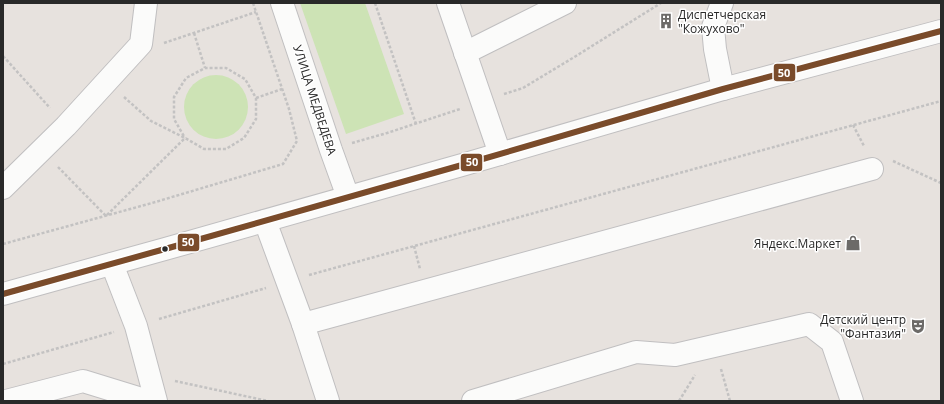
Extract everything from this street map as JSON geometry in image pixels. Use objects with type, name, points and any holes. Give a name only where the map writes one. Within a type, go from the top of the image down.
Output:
[{"type":"street","points":[[3,188],[66,126],[141,44],[146,3]]},
{"type":"street","name":"УЛИЦА МЕДВЕДЕВА","points":[[282,3],[348,197]]},
{"type":"street","points":[[448,3],[500,154]]},
{"type":"street","points":[[465,53],[565,3]]},
{"type":"street","points":[[722,3],[713,27],[715,49],[723,89]]},
{"type":"street","points":[[3,294],[265,221],[723,89],[941,31]]},
{"type":"street","points":[[303,324],[872,169]]},
{"type":"street","points":[[265,221],[288,281],[328,401]]},
{"type":"street","points":[[112,264],[136,326],[156,401]]},
{"type":"street","points":[[473,401],[636,352],[675,355],[809,324],[832,342],[852,401]]},
{"type":"street","points":[[6,401],[83,380],[148,401]]},
{"type":"path","points":[[3,244],[152,203],[283,164],[296,141],[289,109],[253,3]]},
{"type":"path","points":[[375,3],[416,124]]},
{"type":"path","points":[[347,145],[416,124],[523,88],[661,3]]},
{"type":"path","points":[[132,55],[256,12]]},
{"type":"path","points":[[194,33],[205,68]]},
{"type":"path","points":[[3,56],[66,126]]},
{"type":"path","points":[[107,82],[151,121],[204,149],[226,149],[244,138],[256,119],[256,98],[245,79],[226,68],[205,68],[186,78],[174,97],[174,119],[185,138]]},
{"type":"path","points":[[256,98],[282,89]]},
{"type":"path","points":[[3,364],[288,281],[941,101]]},
{"type":"path","points":[[853,125],[864,147]]},
{"type":"path","points":[[106,216],[185,138]]},
{"type":"path","points":[[41,151],[106,216]]},
{"type":"path","points":[[892,160],[941,183]]},
{"type":"path","points":[[414,246],[417,259]]},
{"type":"path","points":[[713,346],[730,401]]},
{"type":"path","points":[[150,375],[268,401]]},
{"type":"green space","points":[[300,3],[365,3],[404,114],[346,134]]},
{"type":"green space","points":[[210,75],[222,75],[239,84],[246,95],[248,107],[246,119],[239,130],[222,139],[210,139],[198,134],[189,125],[184,113],[184,101],[189,89],[198,80]]},
{"type":"transit line","name":"50","points":[[3,294],[462,165],[723,89],[941,31]]},
{"type":"place","name":"Диспетчерская \"Кожухово\"","points":[[666,21]]},
{"type":"place","name":"Яндекс.Маркет","points":[[853,243]]},
{"type":"place","name":"Детский центр \"Фантазия\"","points":[[918,326]]}]
